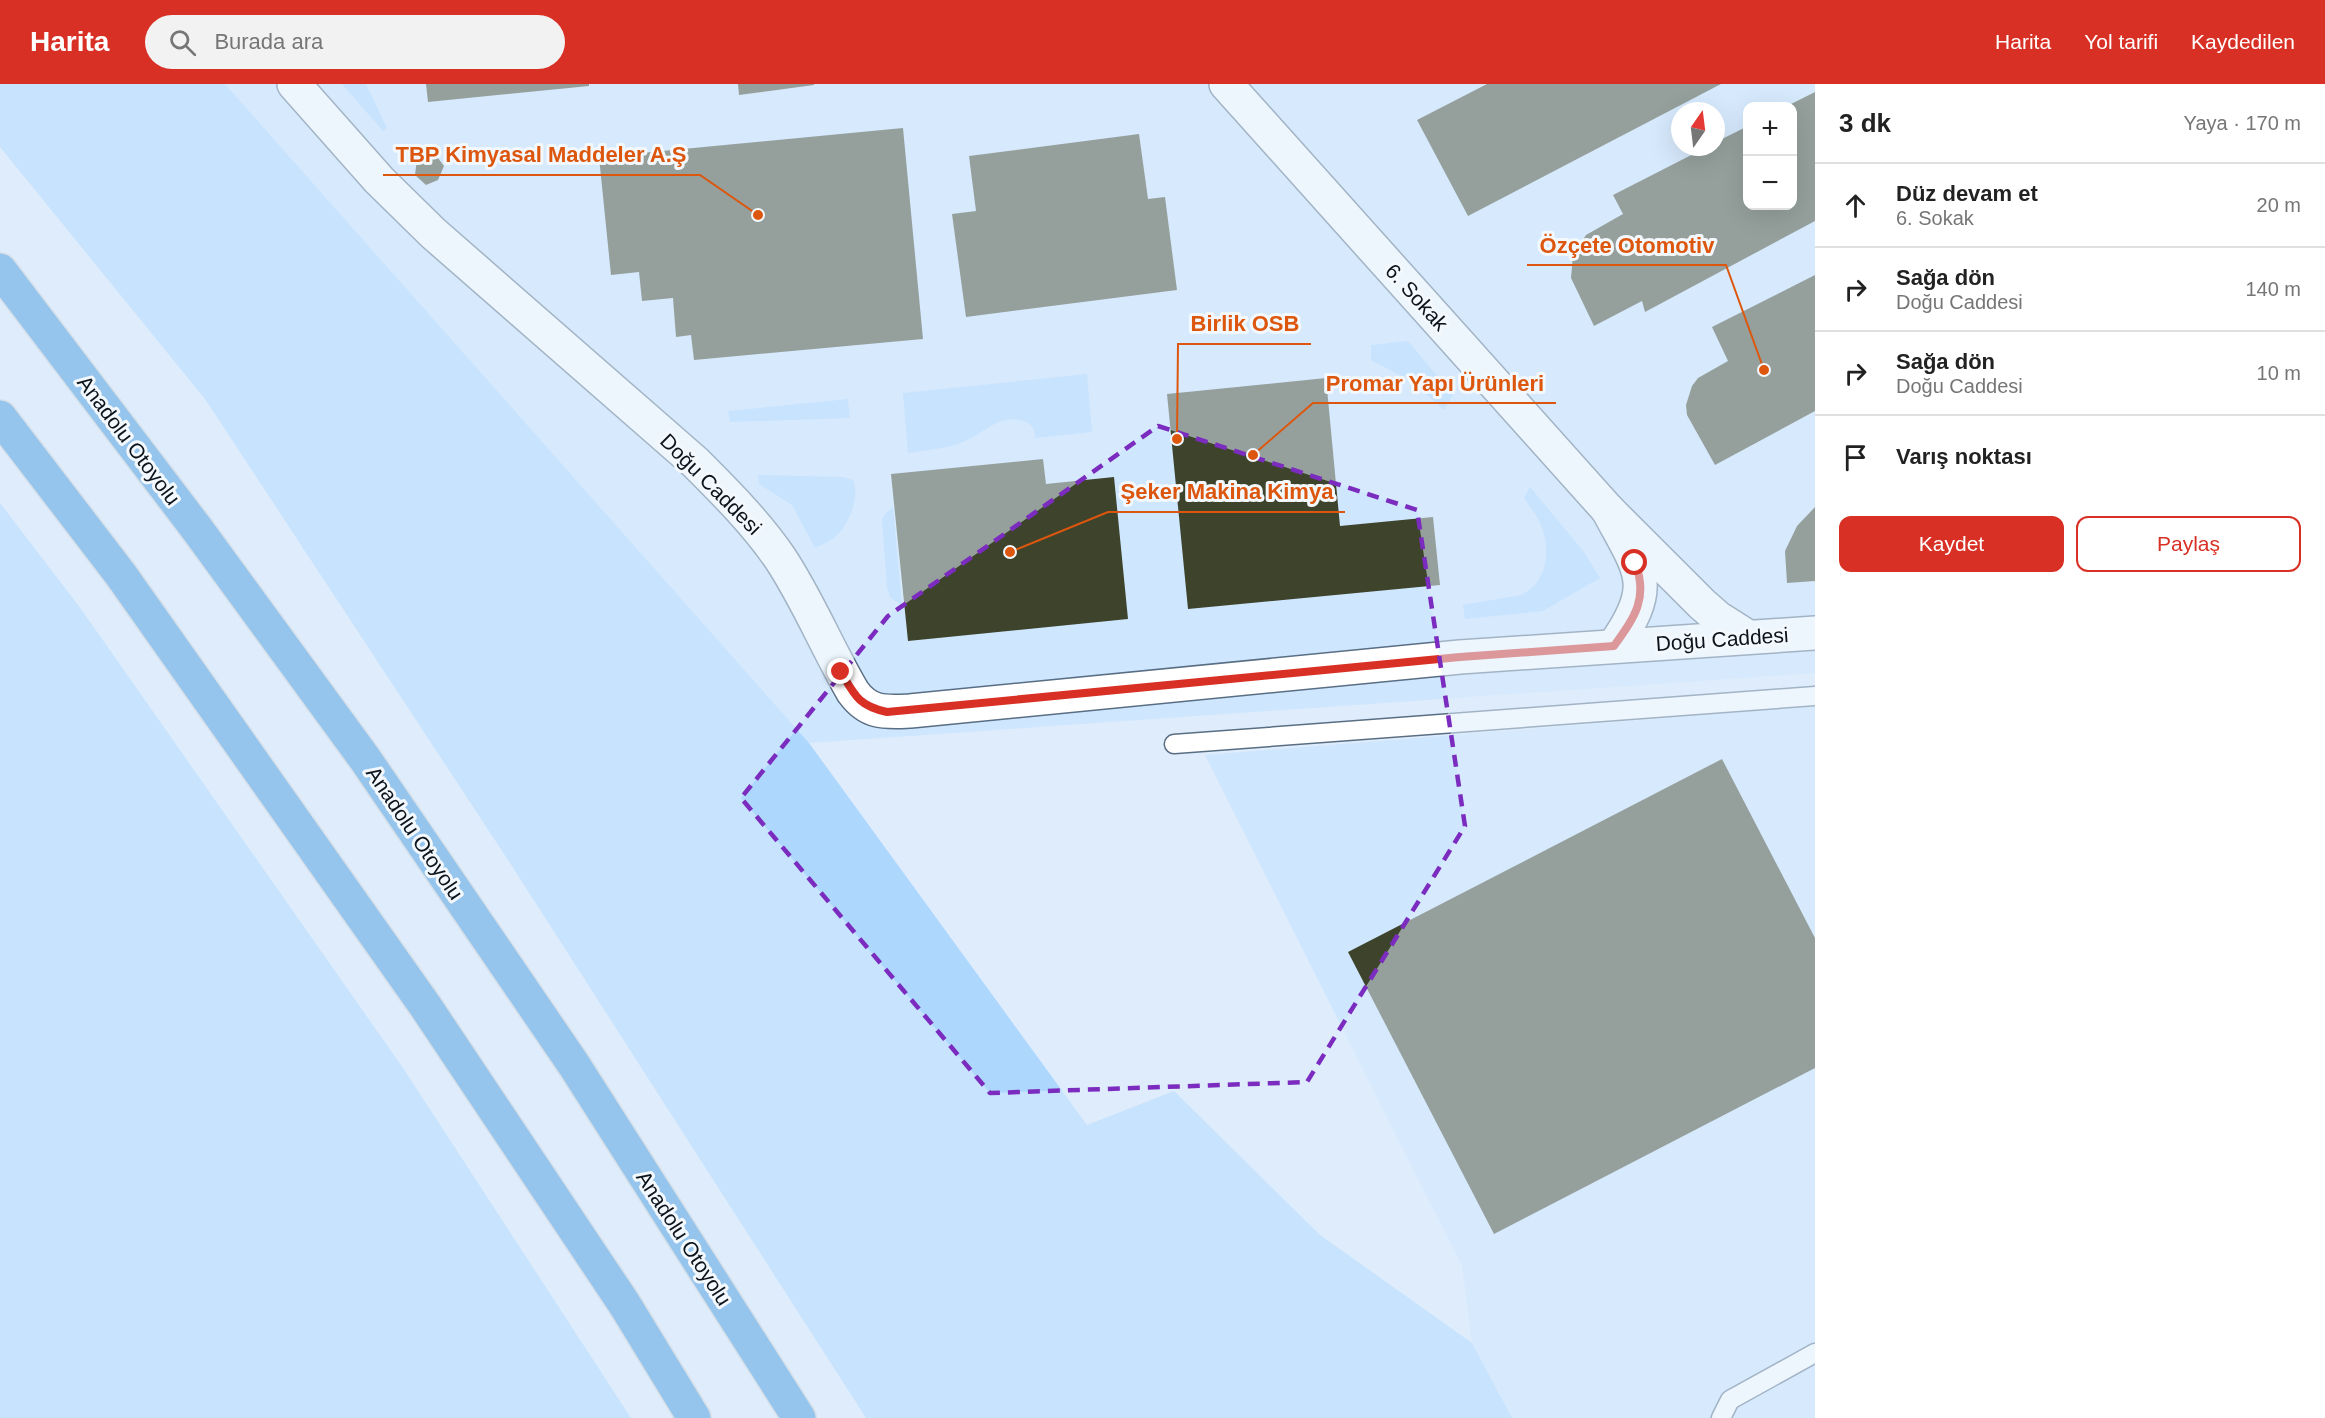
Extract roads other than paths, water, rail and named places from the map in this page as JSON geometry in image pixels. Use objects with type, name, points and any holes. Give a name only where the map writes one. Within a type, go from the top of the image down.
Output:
[{"type":"highway","name":"Anadolu Otoyolu","points":[[0,270],[197,529],[365,759],[574,1065],[799,1418]]},
{"type":"highway","points":[[0,417],[121,575],[426,1007],[625,1305],[694,1418]]},
{"type":"street","name":"Doğu Caddesi","points":[[294,84],[380,180],[433,233],[695,462],[726,493],[780,559],[802,594],[853,692],[861,703],[871,709],[887,712],[910,711],[1460,657],[1815,633]]},
{"type":"street","name":"6. Sokak","points":[[1226,84],[1608,510],[1702,604],[1718,618],[1748,637]]},
{"type":"street","name":"6. Sokak","points":[[1608,510],[1635,563],[1641,583],[1638,607],[1614,646]]},
{"type":"lane","points":[[1174,744],[1815,696]]},
{"type":"lane","points":[[1721,1418],[1730,1400],[1815,1353]]},
{"type":"place","name":"TBP Kimyasal Maddeler A.Ş","points":[[758,215]]},
{"type":"place","name":"Özçete Otomotiv","points":[[1764,370]]},
{"type":"place","name":"Birlik OSB","points":[[1177,439]]},
{"type":"place","name":"Promar Yapı Ürünleri","points":[[1253,455]]},
{"type":"place","name":"Şeker Makina Kimya","points":[[1010,552]]}]
